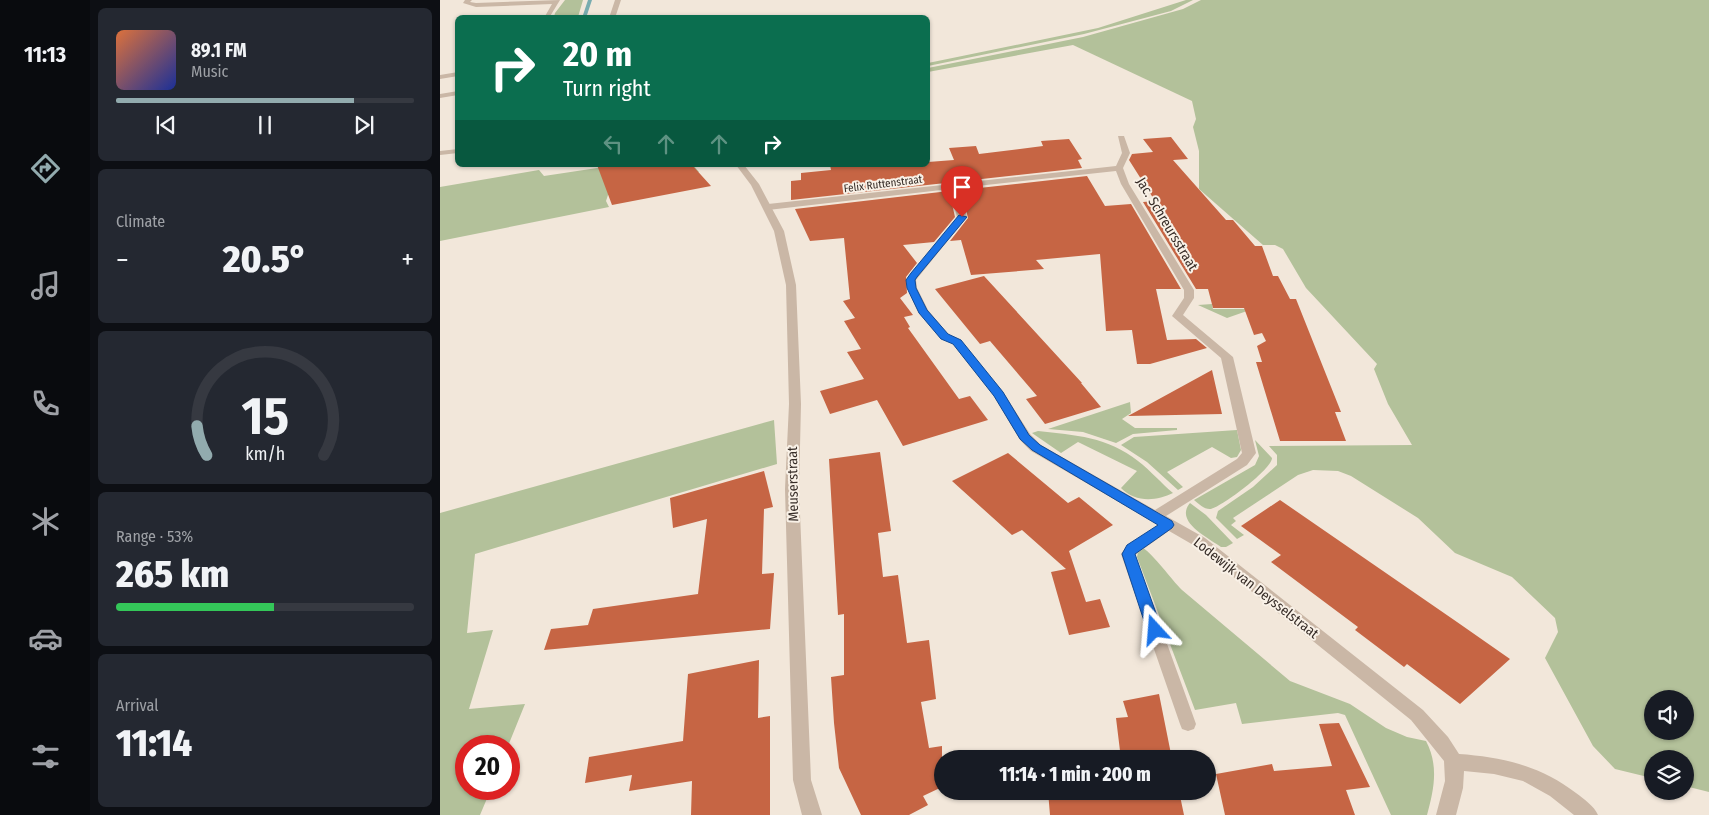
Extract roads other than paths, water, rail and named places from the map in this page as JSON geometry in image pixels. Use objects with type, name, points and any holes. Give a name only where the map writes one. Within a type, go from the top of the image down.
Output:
[{"type":"street","points":[[613,15],[618,0]]},
{"type":"street","points":[[440,96],[455,94]]},
{"type":"street","name":"Jac. Schreursstraat","points":[[1120,138],[1126,153],[1119,168],[1125,184],[1189,290],[1189,298],[1177,316],[1227,357],[1249,453],[1242,462],[1154,517]]},
{"type":"street","points":[[440,154],[455,152]]},
{"type":"street","name":"Meuserstraat","points":[[742,167],[755,184],[779,231],[791,285],[795,404],[792,489],[802,770],[812,815]]},
{"type":"street","name":"Felix Ruttenstraat","points":[[768,207],[954,187],[1027,176],[1119,168]]},
{"type":"street","name":"Lodewijk van Deysselstraat","points":[[954,187],[962,217],[911,280],[912,288],[923,311],[944,336],[957,342],[999,395],[1024,437],[1036,448],[1200,542],[1417,715],[1439,740],[1454,762]]},
{"type":"street","points":[[1446,815],[1453,787],[1454,762],[1495,764],[1535,776],[1564,793],[1588,815]]},
{"type":"lane","points":[[469,0],[465,2],[476,5],[556,1]]},
{"type":"lane","points":[[548,15],[556,1]]},
{"type":"lane","points":[[440,77],[455,74]]},
{"type":"lane","points":[[1168,525],[1132,549],[1128,554],[1188,724]]},
{"type":"waterway","points":[[585,15],[590,0]]}]
